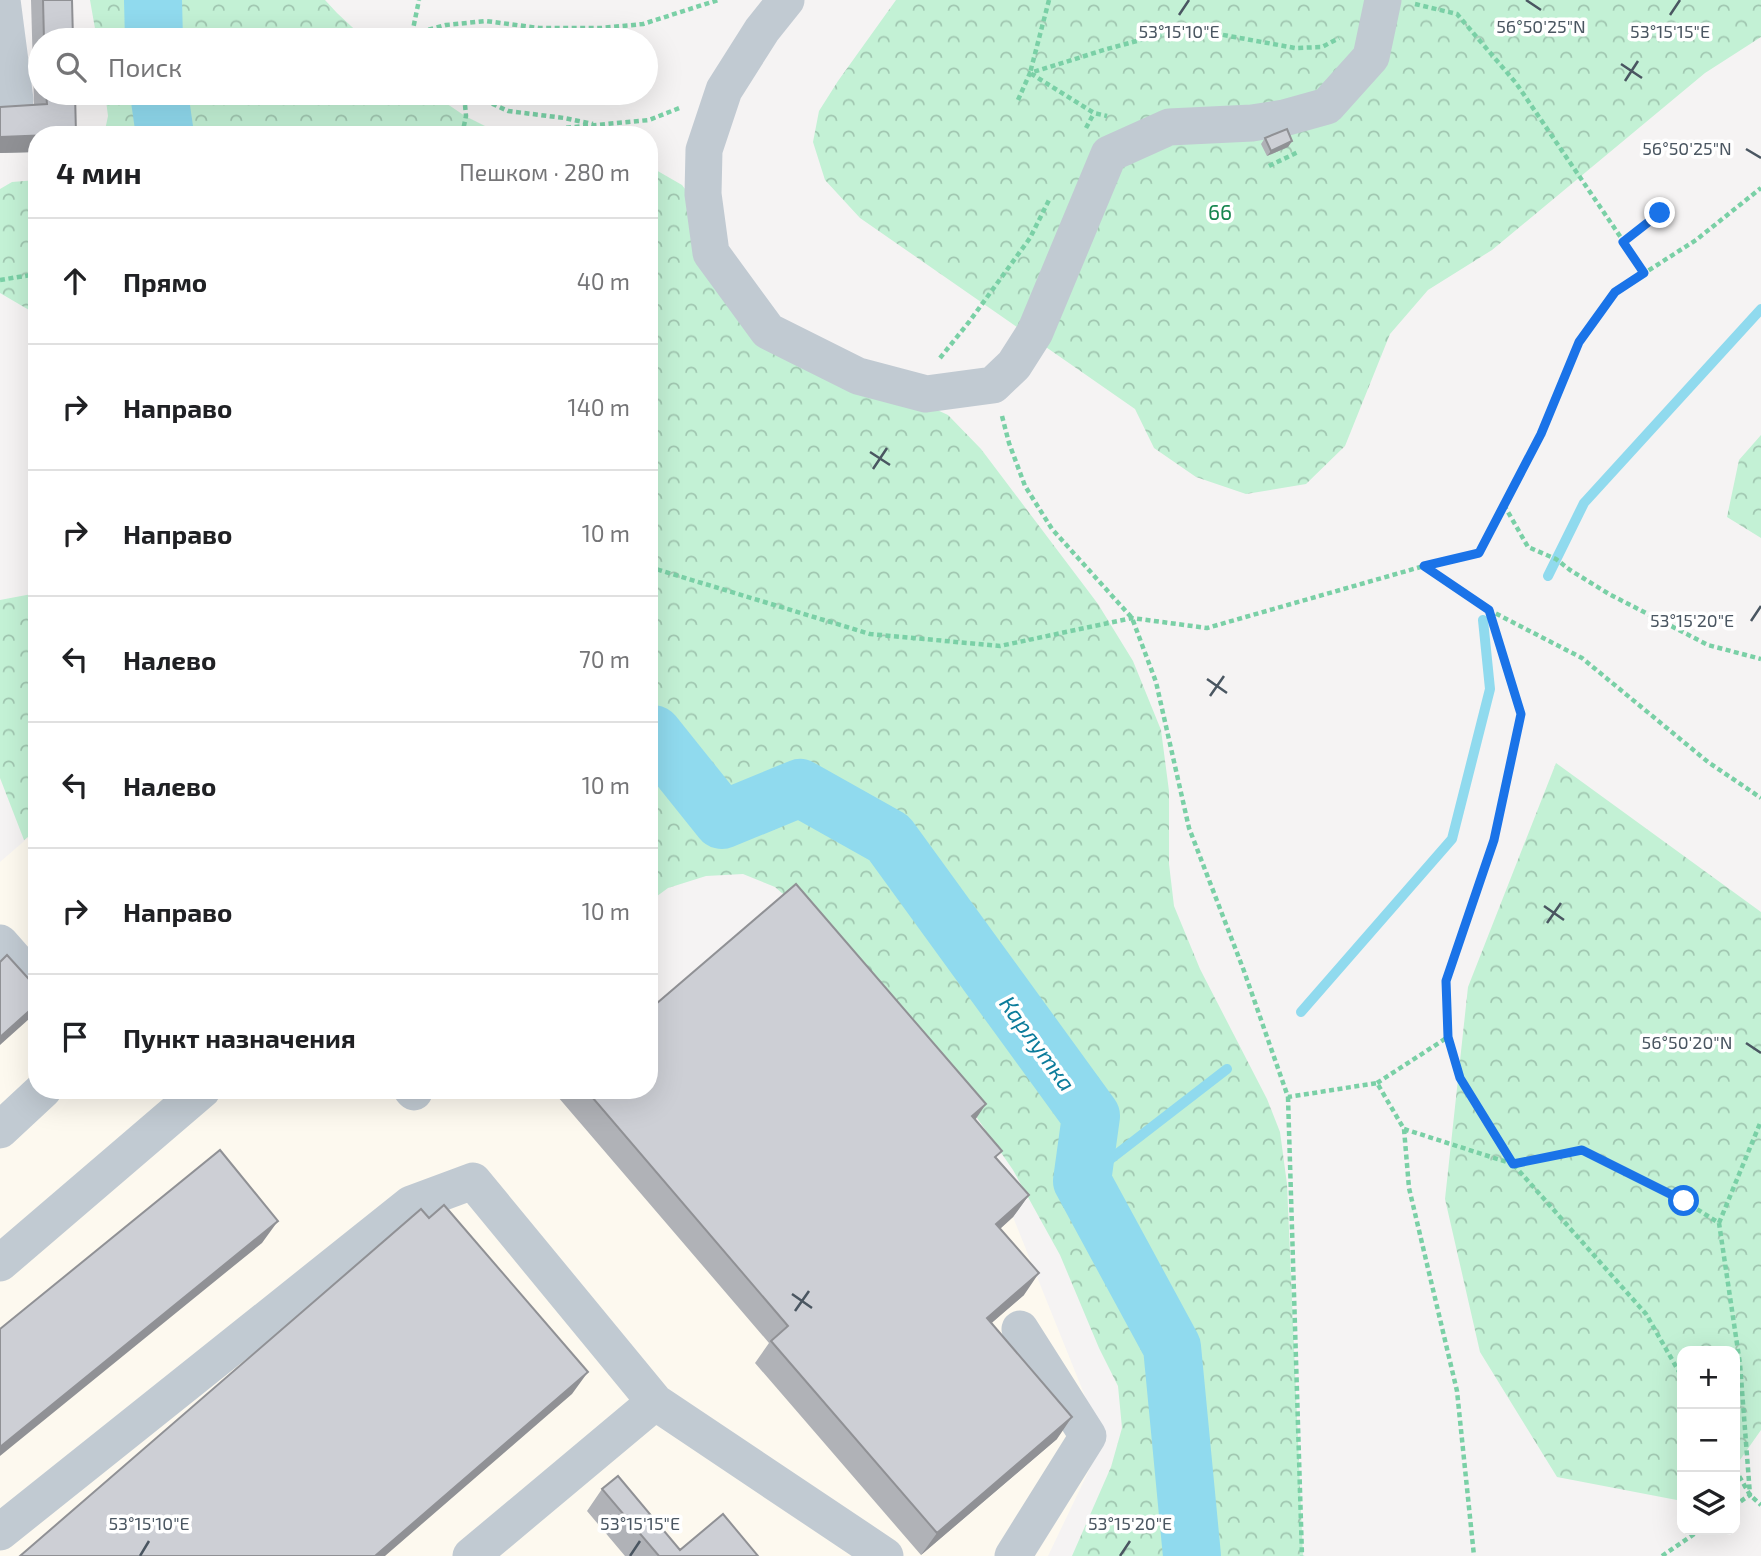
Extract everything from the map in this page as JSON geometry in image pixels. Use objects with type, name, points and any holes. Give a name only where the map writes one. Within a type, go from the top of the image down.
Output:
[{"type":"lane","points":[[0,103],[15,100],[2,0]]},
{"type":"lane","points":[[786,0],[762,30],[724,90],[704,150],[703,194],[711,253],[768,331],[858,376],[926,394],[993,385],[1014,365],[1035,332],[1109,154],[1169,127],[1252,123],[1284,118],[1327,106],[1371,58],[1383,0]]},
{"type":"lane","points":[[0,943],[28,975]]},
{"type":"lane","points":[[0,1130],[33,1099]]},
{"type":"lane","points":[[0,1264],[192,1099]]},
{"type":"lane","points":[[0,1532],[411,1204],[473,1181],[655,1402],[885,1556]]},
{"type":"lane","points":[[1013,1556],[1088,1436],[1020,1329]]},
{"type":"lane","points":[[483,1552],[655,1402]]},
{"type":"path","points":[[413,28],[419,0]]},
{"type":"path","points":[[435,28],[486,21],[539,28],[633,25],[718,0]]},
{"type":"path","points":[[1018,100],[1030,73],[1049,0]]},
{"type":"path","points":[[1421,5],[1457,14],[1516,83],[1644,273]]},
{"type":"path","points":[[1030,73],[1107,48],[1185,28],[1295,48],[1322,47]]},
{"type":"path","points":[[1030,73],[1094,113],[1081,138]]},
{"type":"path","points":[[586,126],[649,120],[724,90]]},
{"type":"path","points":[[464,126],[465,105]]},
{"type":"path","points":[[495,105],[508,111],[597,125]]},
{"type":"path","points":[[936,363],[1030,238],[1056,188]]},
{"type":"path","points":[[658,570],[870,634],[1000,646],[1132,618],[1207,628],[1479,553],[1541,434],[1579,342],[1615,292],[1696,240],[1761,188]]},
{"type":"path","points":[[1623,242],[1660,213]]},
{"type":"path","points":[[0,280],[28,275]]},
{"type":"path","points":[[993,385],[1009,443],[1025,486],[1052,529],[1132,618],[1156,682],[1189,828],[1244,971],[1288,1097],[1302,1556]]},
{"type":"path","points":[[1504,504],[1528,547],[1556,559],[1609,594],[1708,645],[1761,660]]},
{"type":"path","points":[[1424,566],[1489,610],[1582,658],[1708,762],[1761,798]]},
{"type":"path","points":[[1489,610],[1521,714],[1494,840],[1446,981],[1448,1037],[1460,1078],[1513,1164],[1646,1314],[1677,1368]]},
{"type":"path","points":[[1288,1097],[1377,1083],[1448,1037]]},
{"type":"path","points":[[1377,1083],[1404,1129],[1409,1188],[1457,1391],[1474,1556]]},
{"type":"path","points":[[1750,1495],[1740,1364],[1719,1223],[1761,1121]]},
{"type":"path","points":[[1404,1129],[1513,1164],[1582,1150],[1684,1201],[1719,1223]]},
{"type":"path","points":[[1737,1472],[1750,1495],[1761,1505]]},
{"type":"path","points":[[1740,1502],[1750,1495]]},
{"type":"path","points":[[1662,1556],[1693,1535]]},
{"type":"shaded area","points":[[28,838],[28,1099],[658,1099],[658,1091],[971,1126],[1013,1217],[1103,1441],[1048,1556],[0,1556],[0,862]]},
{"type":"green space","points":[[90,0],[325,0],[353,28],[95,28]]},
{"type":"green space","name":"66","points":[[896,0],[1761,0],[1761,37],[1705,73],[1492,250],[1428,290],[1390,334],[1345,446],[1306,484],[1246,494],[1196,477],[1154,448],[1135,409],[860,218],[825,180],[813,142],[819,111]]},
{"type":"green space","points":[[107,105],[449,105],[485,126],[106,126]]},
{"type":"green space","points":[[658,171],[682,185],[702,211],[759,308],[907,396],[948,415],[981,449],[1098,604],[1133,661],[1161,730],[1169,791],[1169,864],[1174,906],[1200,969],[1267,1099],[1280,1132],[1287,1184],[1303,1556],[1072,1556],[1111,1467],[1122,1428],[1118,1386],[1060,1255],[1013,1170],[953,1083],[805,913],[775,887],[743,874],[706,876],[668,888],[658,895]]},
{"type":"green space","points":[[28,181],[28,309],[0,293],[0,189],[12,182]]},
{"type":"green space","points":[[1761,435],[1761,538],[1727,517],[1739,460]]},
{"type":"green space","points":[[28,595],[28,837],[24,840],[0,778],[0,600]]},
{"type":"green space","points":[[1556,763],[1761,912],[1761,1430],[1740,1460],[1740,1346],[1677,1346],[1677,1500],[1557,1477],[1480,1352],[1445,1199],[1468,987]]},
{"type":"building","points":[[43,0],[72,0],[73,28],[44,28]]},
{"type":"building","points":[[75,105],[76,126],[28,126],[28,136],[0,137],[0,107]]},
{"type":"building","points":[[1287,129],[1292,141],[1271,151],[1265,138]]},
{"type":"building","points":[[796,884],[986,1104],[972,1116],[1002,1151],[995,1157],[1029,1195],[996,1224],[1039,1273],[987,1318],[1072,1417],[937,1533],[771,1341],[788,1326],[594,1099],[658,1099],[658,1002]]},
{"type":"building","points":[[7,955],[28,978],[28,1012],[0,1037],[0,962]]},
{"type":"building","points":[[220,1150],[278,1221],[0,1447],[0,1329]]},
{"type":"building","points":[[444,1205],[588,1372],[375,1556],[20,1556],[421,1209],[429,1218]]},
{"type":"building","points":[[618,1476],[680,1550],[723,1514],[758,1556],[659,1556],[602,1489]]},
{"type":"waterway","name":"Карлутка","points":[[153,0],[154,28]]},
{"type":"waterway","name":"Карлутка","points":[[161,105],[164,126]]},
{"type":"waterway","points":[[1548,576],[1584,503],[1761,309]]},
{"type":"waterway","points":[[1301,1012],[1452,839],[1490,689],[1483,620]]},
{"type":"waterway","name":"Карлутка","points":[[658,740],[722,820],[800,788],[889,838],[1091,1116],[1082,1181],[1172,1347],[1192,1556]]},
{"type":"waterway","points":[[1082,1181],[1227,1069]]},
{"type":"route","points":[[1660,213],[1623,242],[1644,273],[1615,292],[1579,342],[1541,434],[1479,553],[1424,566],[1489,610],[1521,714],[1494,840],[1446,981],[1448,1037],[1460,1078],[1513,1164],[1582,1150],[1684,1201]]}]
